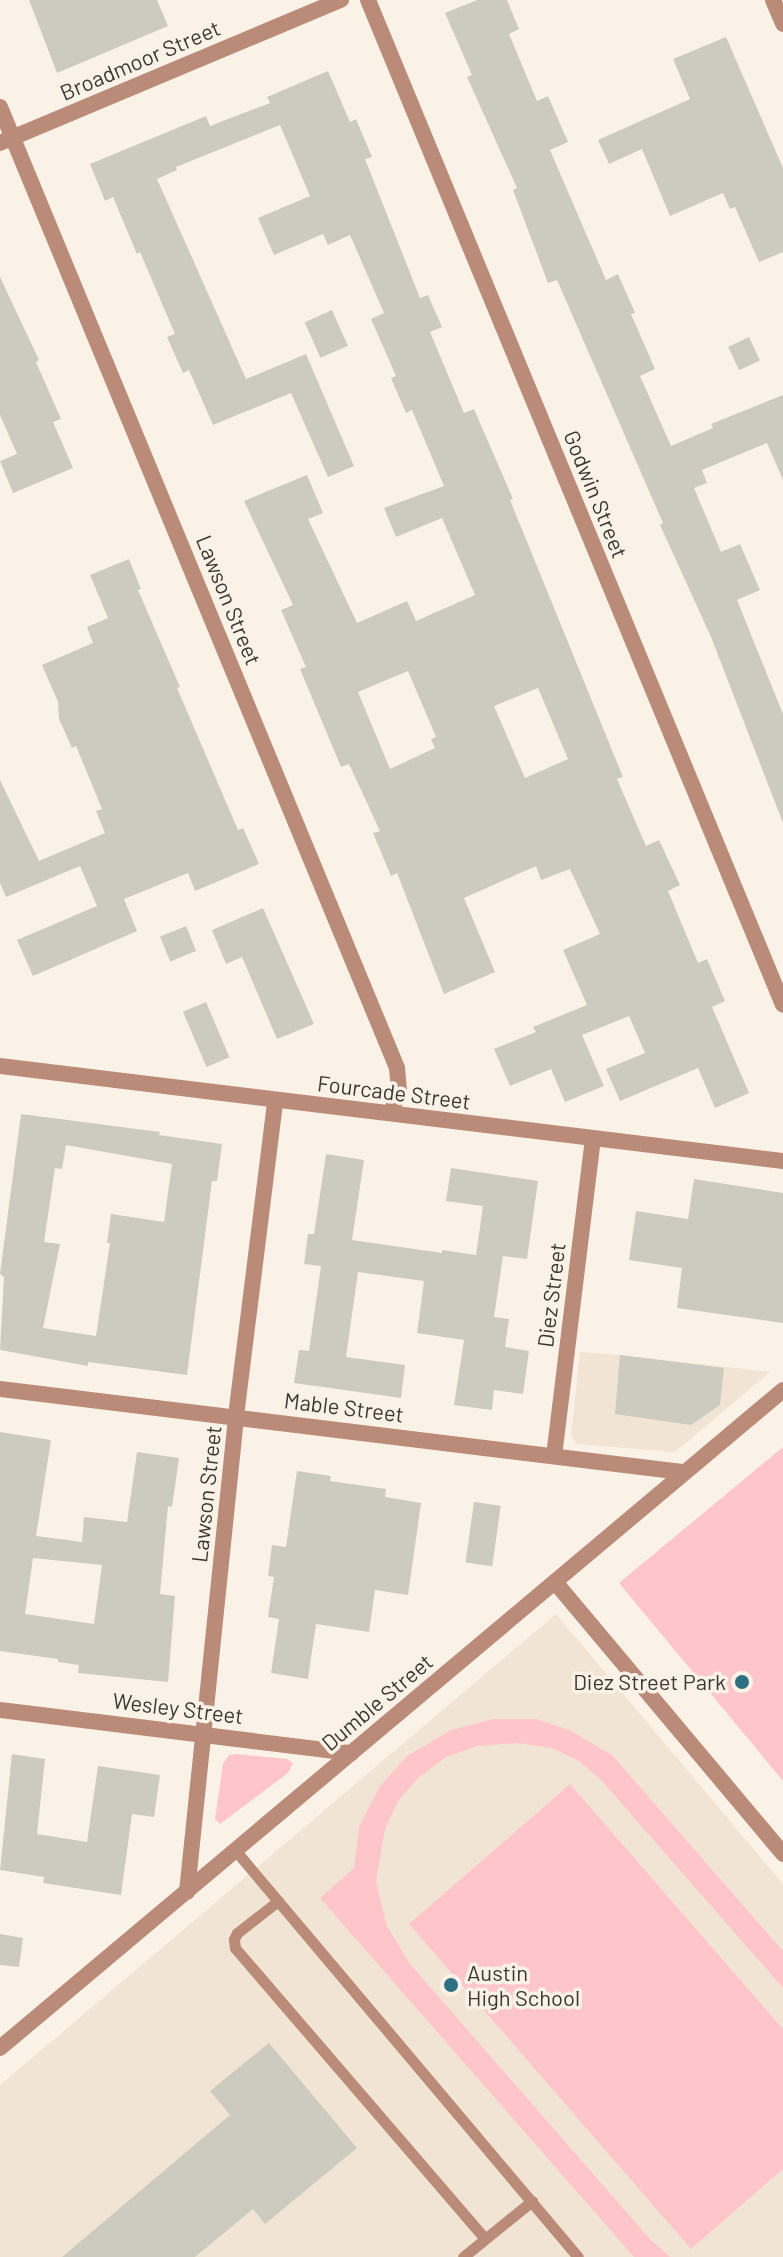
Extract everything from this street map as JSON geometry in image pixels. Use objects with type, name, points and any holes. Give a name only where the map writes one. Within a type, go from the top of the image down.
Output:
[{"type":"street","name":"Broadmoor Street","points":[[6,140],[341,0]]},
{"type":"street","name":"Godwin Street","points":[[368,0],[783,1005]]},
{"type":"street","points":[[773,0],[783,24]]},
{"type":"street","name":"Lawson Street","points":[[0,107],[6,140],[397,1068],[399,1090],[391,1113]]},
{"type":"street","name":"Fourcade Street","points":[[0,1066],[783,1161]]},
{"type":"street","name":"Lawson Street","points":[[187,1892],[236,1416],[275,1101]]},
{"type":"street","name":"Diez Street","points":[[554,1456],[593,1139]]},
{"type":"street","name":"Mable Street","points":[[0,1389],[682,1472]]},
{"type":"street","name":"Dumble Street","points":[[0,2048],[783,1390]]},
{"type":"street","points":[[555,1582],[783,1854]]},
{"type":"street","name":"Wesley Street","points":[[0,1710],[351,1753]]},
{"type":"lane","points":[[235,1850],[578,2257]]},
{"type":"lane","points":[[278,1901],[237,1933],[235,1948],[484,2238]]},
{"type":"lane","points":[[463,2257],[532,2201]]},
{"type":"shaded area","points":[[580,1352],[770,1372],[675,1452],[576,1444],[571,1435]]},
{"type":"shaded area","name":"Diez Street Park","points":[[783,1447],[783,1781],[619,1583]]},
{"type":"shaded area","name":"Austin High School","points":[[556,1614],[783,1884],[783,2257],[0,2257],[0,2085]]},
{"type":"shaded area","points":[[493,1719],[536,1719],[569,1730],[612,1755],[783,1951],[783,1988],[600,1779],[579,1761],[552,1748],[517,1743],[478,1746],[446,1757],[418,1778],[398,1801],[385,1829],[376,1881],[387,1926],[410,1964],[649,2238],[670,2257],[634,2257],[320,1898],[354,1868],[359,1827],[380,1786],[407,1756],[451,1730]]},
{"type":"shaded area","points":[[229,1755],[287,1759],[293,1763],[288,1773],[220,1824],[215,1819],[223,1764]]},
{"type":"shaded area","points":[[570,1784],[783,2029],[783,2169],[691,2249],[409,1924]]},
{"type":"building","points":[[29,0],[157,0],[168,26],[57,73]]},
{"type":"building","points":[[477,0],[507,0],[519,29],[509,34],[537,101],[548,96],[568,142],[550,150],[606,280],[618,274],[635,313],[631,314],[655,369],[640,376],[671,446],[713,428],[711,424],[783,395],[783,480],[767,443],[702,470],[707,483],[694,488],[721,552],[740,544],[760,590],[737,600],[783,714],[783,823],[711,637],[660,525],[663,523],[557,280],[548,283],[513,190],[517,188],[467,77],[472,75],[445,13]]},
{"type":"building","points":[[726,37],[783,168],[783,252],[759,262],[735,207],[730,209],[723,193],[670,216],[642,149],[609,164],[598,140],[690,99],[673,59]]},
{"type":"building","points":[[328,71],[350,122],[356,119],[372,157],[365,159],[420,298],[428,295],[442,327],[430,332],[464,413],[474,409],[513,499],[510,500],[623,777],[617,779],[646,846],[659,840],[680,885],[668,891],[698,963],[707,959],[725,1001],[712,1007],[749,1093],[715,1108],[698,1068],[620,1101],[606,1069],[645,1053],[629,1016],[582,1035],[604,1086],[565,1102],[551,1069],[510,1086],[494,1049],[536,1032],[533,1027],[587,1005],[563,950],[600,934],[570,869],[541,880],[536,866],[464,898],[495,972],[444,994],[397,873],[391,876],[373,833],[380,831],[349,764],[341,767],[300,669],[306,667],[281,610],[293,605],[244,501],[307,475],[323,513],[308,519],[357,623],[407,601],[416,621],[475,595],[442,518],[396,537],[384,508],[444,486],[412,410],[406,413],[391,378],[396,376],[371,319],[384,313],[350,235],[328,245],[323,234],[274,255],[258,218],[310,196],[280,125],[176,167],[177,170],[157,179],[246,379],[306,354],[354,466],[328,477],[291,393],[213,425],[189,370],[183,373],[167,337],[175,334],[140,252],[137,254],[113,197],[105,201],[90,164],[206,116],[210,126],[270,103],[267,97]],"holes":[[[408,671],[436,737],[431,739],[435,748],[390,769],[358,692]],[[538,688],[568,759],[525,778],[494,706]]]},
{"type":"building","points":[[0,277],[39,360],[36,362],[61,419],[53,422],[73,468],[13,493],[0,461],[17,454],[0,415]]},
{"type":"building","points":[[332,310],[348,346],[320,358],[305,322]]},
{"type":"building","points":[[749,337],[760,361],[739,370],[728,347]]},
{"type":"building","points":[[129,559],[141,589],[138,590],[180,687],[177,688],[238,830],[243,828],[259,864],[195,891],[188,873],[124,899],[137,931],[33,976],[17,940],[97,906],[80,866],[6,897],[0,883],[0,780],[39,861],[105,833],[96,811],[102,809],[76,746],[72,748],[59,719],[58,702],[42,665],[93,643],[87,627],[108,618],[90,575]]},
{"type":"building","points":[[263,908],[314,1024],[277,1039],[242,957],[226,964],[212,930]]},
{"type":"building","points":[[186,926],[196,951],[170,962],[160,936]]},
{"type":"building","points":[[206,1002],[229,1057],[206,1067],[183,1012]]},
{"type":"building","points":[[21,1114],[160,1132],[159,1135],[222,1144],[217,1181],[212,1181],[187,1375],[88,1362],[88,1366],[0,1350],[4,1277],[0,1274]],"holes":[[[66,1145],[172,1164],[164,1222],[111,1214],[107,1243],[110,1243],[96,1336],[43,1328],[60,1244],[44,1242],[55,1168],[62,1169]]]},
{"type":"building","points":[[326,1154],[364,1160],[352,1240],[442,1253],[442,1250],[476,1255],[483,1206],[446,1201],[451,1168],[538,1181],[527,1259],[503,1256],[494,1317],[509,1319],[505,1347],[529,1351],[523,1394],[494,1390],[492,1410],[454,1405],[464,1340],[417,1333],[424,1281],[358,1272],[346,1357],[405,1365],[401,1398],[294,1383],[299,1350],[309,1351],[321,1266],[304,1264],[308,1234],[314,1234]]},
{"type":"building","points":[[694,1179],[783,1193],[783,1323],[677,1308],[682,1268],[629,1260],[636,1211],[688,1219]]},
{"type":"building","points":[[620,1355],[724,1368],[720,1405],[691,1425],[615,1414]]},
{"type":"building","points":[[0,1432],[51,1440],[36,1536],[82,1542],[84,1517],[127,1522],[137,1452],[179,1458],[172,1507],[168,1506],[160,1594],[175,1596],[168,1682],[78,1673],[79,1665],[58,1662],[58,1659],[0,1651]],"holes":[[[33,1558],[102,1565],[94,1624],[25,1614]]]},
{"type":"building","points":[[297,1471],[331,1476],[330,1481],[386,1489],[385,1497],[421,1503],[408,1595],[375,1590],[369,1632],[316,1624],[308,1679],[271,1673],[279,1619],[268,1617],[274,1577],[268,1576],[272,1545],[286,1547]]},
{"type":"building","points":[[474,1502],[501,1506],[492,1566],[466,1562]]},
{"type":"building","points":[[12,1754],[45,1759],[37,1834],[87,1842],[98,1766],[160,1775],[154,1817],[132,1814],[121,1895],[43,1883],[44,1877],[0,1870]]},
{"type":"building","points":[[0,1934],[23,1938],[19,1967],[0,1965]]},
{"type":"building","points":[[269,2043],[357,2148],[265,2224],[253,2209],[195,2257],[62,2257],[230,2115],[210,2091]]},
{"type":"place","name":"Diez Street Park","points":[[742,1682]]},
{"type":"place","name":"Austin High School","points":[[451,1985]]}]
